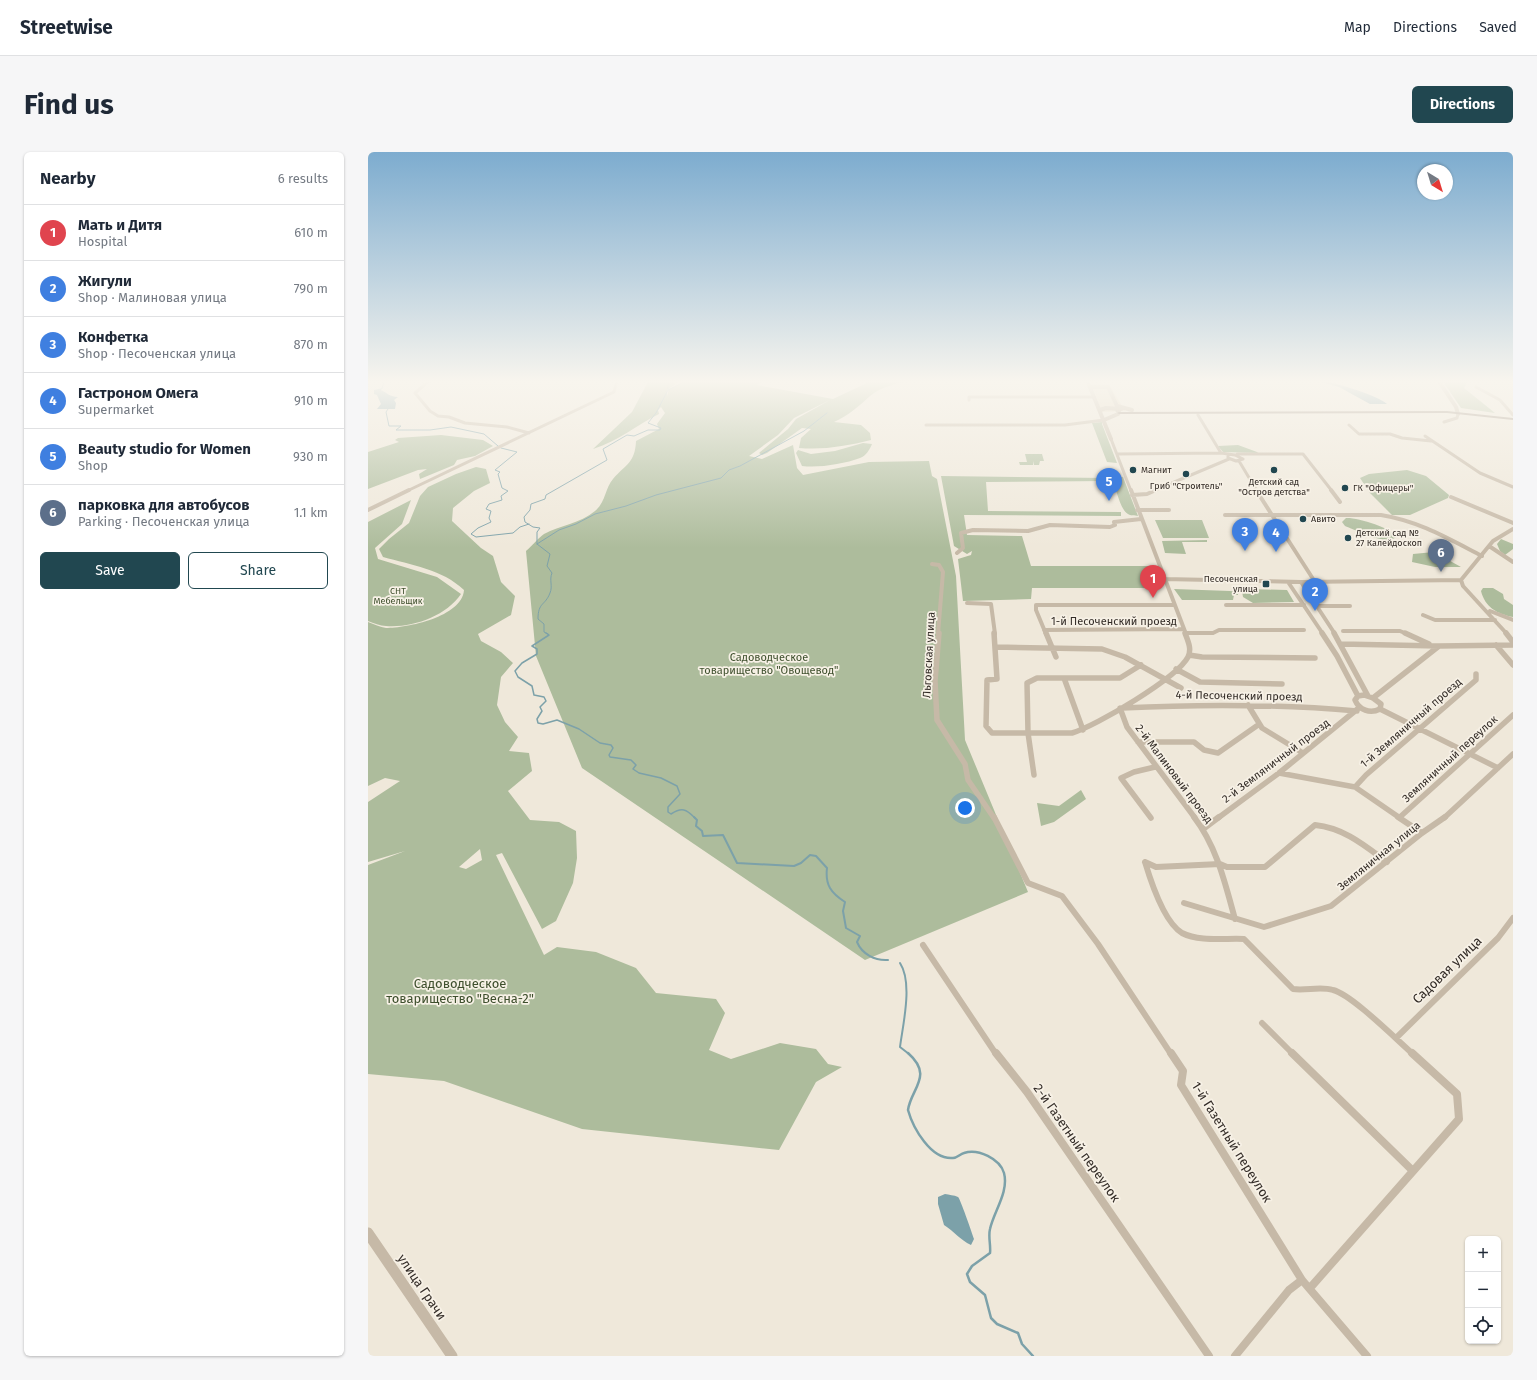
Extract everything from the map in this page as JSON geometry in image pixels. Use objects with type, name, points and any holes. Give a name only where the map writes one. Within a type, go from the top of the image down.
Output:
[{"type":"street","points":[[368,510],[522,436]]},
{"type":"street","points":[[1211,436],[1221,453]]},
{"type":"street","points":[[1397,436],[1431,441]]},
{"type":"street","points":[[1425,436],[1480,473],[1513,487]]},
{"type":"street","points":[[967,603],[986,602],[991,604],[998,679],[987,680],[986,726],[992,733],[1072,733],[1083,730],[1140,698],[1184,663],[1189,655],[1190,646],[1111,439]]},
{"type":"street","points":[[1117,454],[1221,453],[1239,461],[1246,475],[1315,582]]},
{"type":"street","points":[[1132,495],[1147,494],[1235,454],[1303,454],[1340,502]]},
{"type":"street","points":[[1235,454],[1242,458],[1239,461]]},
{"type":"street","points":[[1451,497],[1513,523]]},
{"type":"street","points":[[1137,510],[1169,510]]},
{"type":"street","points":[[1225,515],[1271,514],[1400,517],[1424,525],[1482,556]]},
{"type":"street","points":[[957,553],[963,548],[961,533],[973,530],[1028,532],[1050,525],[1110,527],[1115,525],[1114,522],[1120,520],[1141,519]]},
{"type":"street","points":[[1164,579],[1288,582],[1461,580],[1498,537],[1513,529]]},
{"type":"street","points":[[1489,546],[1513,562]]},
{"type":"street","name":"Льговская улица","points":[[932,564],[940,565],[943,572],[935,681],[937,720],[965,764],[968,780],[998,823],[1004,839],[1028,883],[1036,884],[1062,896]]},
{"type":"street","points":[[1461,580],[1463,586],[1496,620],[1513,642]]},
{"type":"street","points":[[1288,582],[1337,656],[1358,696]]},
{"type":"street","points":[[1301,582],[1341,644],[1371,697]]},
{"type":"street","points":[[1056,657],[1036,610],[1036,605],[1174,605]]},
{"type":"street","points":[[1226,605],[1304,606]]},
{"type":"street","points":[[1482,605],[1495,614],[1513,620]]},
{"type":"street","points":[[1316,606],[1350,606]]},
{"type":"street","points":[[1423,615],[1435,620],[1496,620]]},
{"type":"street","name":"1-й Песоченский проезд","points":[[1044,630],[1184,631],[1213,633],[1219,630],[1304,630]]},
{"type":"street","points":[[1343,631],[1400,631],[1432,646]]},
{"type":"street","points":[[1341,644],[1513,646]]},
{"type":"street","points":[[1496,645],[1513,665]]},
{"type":"street","points":[[1371,697],[1439,646]]},
{"type":"street","name":"4-й Песоченский проезд","points":[[996,647],[1102,649],[1125,657],[1181,688]]},
{"type":"street","points":[[1189,655],[1202,657],[1315,658]]},
{"type":"street","points":[[1034,775],[1028,732],[1028,683],[1037,678],[1120,678],[1141,665]]},
{"type":"street","points":[[1176,669],[1200,682],[1282,684]]},
{"type":"street","name":"1-й Земляничный проезд","points":[[1355,787],[1366,775],[1476,680],[1476,674]]},
{"type":"street","points":[[1064,678],[1083,730]]},
{"type":"street","points":[[1358,696],[1371,697],[1379,702],[1380,709],[1498,768]]},
{"type":"street","points":[[1358,696],[1356,697],[1355,702],[1358,709]]},
{"type":"street","name":"4-й Песоченский проезд","points":[[1120,708],[1198,704],[1299,706],[1358,709],[1371,712],[1380,709]]},
{"type":"street","points":[[1248,705],[1258,724],[1264,730],[1303,753]]},
{"type":"street","name":"2-й Малиновый проезд","points":[[1120,708],[1127,727],[1155,767],[1203,828],[1220,864],[1234,919]]},
{"type":"street","name":"2-й Земляничный проезд","points":[[1203,828],[1279,774],[1358,709]]},
{"type":"street","name":"Земляничный переулок","points":[[1400,817],[1513,715]]},
{"type":"street","points":[[1138,742],[1194,742],[1204,750],[1218,753],[1258,724]]},
{"type":"street","name":"Земляничная улица","points":[[1184,903],[1264,927],[1331,906],[1422,833],[1443,819],[1513,754]]},
{"type":"street","points":[[1151,818],[1121,778],[1134,772],[1155,767]]},
{"type":"street","points":[[1279,774],[1355,787],[1422,833]]},
{"type":"street","points":[[1310,1288],[1459,1118],[1457,1094],[1396,1038],[1347,997],[1337,991],[1323,988],[1302,991],[1293,989],[1244,939],[1206,938],[1183,932],[1175,926],[1157,896],[1145,862],[1156,867],[1220,864],[1227,867],[1264,867],[1315,825],[1340,829],[1387,862]]},
{"type":"street","name":"1-й Газетный переулок","points":[[1062,896],[1098,944],[1183,1071],[1181,1086],[1302,1280],[1367,1356]]},
{"type":"street","name":"Садовая улица","points":[[1396,1038],[1498,938],[1513,918]]},
{"type":"street","name":"2-й Газетный переулок","points":[[923,945],[988,1043],[1027,1092],[1209,1356]]},
{"type":"street","points":[[1262,1023],[1413,1171]]},
{"type":"street","name":"улица Грачи","points":[[368,1233],[452,1356]]},
{"type":"street","points":[[1235,1356],[1289,1290],[1302,1280]]},
{"type":"green space","points":[[451,436],[483,440],[493,446],[475,456],[457,460],[454,465],[420,479],[419,474],[427,469],[418,470],[368,489],[368,452],[399,442],[395,440],[398,438]]},
{"type":"green space","name":"Садоводческое товарищество \"Овощевод\"","points":[[607,436],[620,436],[603,445],[593,449]]},
{"type":"green space","name":"Садоводческое товарищество \"Овощевод\"","points":[[645,436],[776,436],[749,456],[762,459],[793,445],[797,468],[803,475],[869,462],[929,461],[932,476],[937,479],[956,576],[965,740],[1028,892],[865,960],[582,768],[536,656],[526,551],[544,534],[583,519],[599,507],[610,483],[632,459],[636,441]]},
{"type":"green space","name":"Садоводческое товарищество \"Овощевод\"","points":[[779,436],[791,436],[767,453],[762,455],[759,453]]},
{"type":"green space","name":"Садоводческое товарищество \"Овощевод\"","points":[[803,436],[870,436],[871,440],[835,447],[799,448],[801,438]]},
{"type":"green space","points":[[1097,436],[1107,436],[1117,463],[1107,462]]},
{"type":"green space","points":[[863,443],[872,444],[864,456],[839,464],[802,466],[796,453],[798,450],[811,454],[835,451]]},
{"type":"green space","points":[[1238,445],[1258,453],[1223,452],[1218,446]]},
{"type":"green space","points":[[1025,454],[1042,454],[1044,461],[1040,461],[1039,465],[1034,465],[1033,461],[1033,465],[1020,465],[1019,462],[1027,462]]},
{"type":"green space","name":"Садоводческое товарищество \"Весна-2\"","points":[[476,467],[486,469],[490,483],[474,491],[453,508],[452,521],[481,548],[493,556],[501,582],[515,596],[511,615],[478,634],[481,641],[501,652],[513,663],[501,677],[497,705],[505,722],[518,737],[509,751],[529,753],[532,771],[508,791],[530,820],[559,822],[576,831],[577,858],[573,883],[556,921],[542,929],[502,853],[496,855],[544,955],[557,947],[596,952],[636,968],[656,993],[716,999],[725,1013],[709,1050],[731,1059],[780,1043],[816,1049],[828,1064],[842,1067],[816,1082],[779,1150],[582,1129],[444,1081],[368,1074],[368,865],[405,851],[368,862],[368,802],[400,781],[385,778],[368,786],[368,622],[386,628],[407,626],[444,614],[454,607],[461,599],[464,590],[446,577],[415,565],[383,557],[379,549],[409,523],[420,496],[428,487],[456,474]],"holes":[[[480,849],[482,860],[466,869],[459,867]]]},
{"type":"green space","points":[[1407,470],[1426,476],[1449,495],[1448,498],[1410,515],[1392,515],[1370,493],[1360,478],[1369,474]]},
{"type":"green space","points":[[941,476],[1107,478],[1108,481],[986,482],[988,511],[1121,512],[1121,516],[964,515],[967,535],[1022,536],[1031,566],[1149,566],[1160,588],[1032,588],[1031,599],[963,601],[958,559],[971,555],[972,551],[967,554],[954,546]]},
{"type":"green space","points":[[1112,477],[1123,477],[1138,516],[1130,515],[1125,512],[1120,503]]},
{"type":"green space","name":"СНТ Мебельщик","points":[[411,500],[402,524],[375,548],[378,559],[437,577],[461,594],[447,609],[428,619],[407,625],[382,626],[368,621],[368,522]]},
{"type":"green space","points":[[1346,518],[1358,519],[1374,524],[1388,530],[1396,537],[1385,540],[1363,534],[1345,526],[1342,522]]},
{"type":"green space","points":[[1155,520],[1202,520],[1209,538],[1163,538]]},
{"type":"green space","points":[[1501,539],[1513,544],[1513,549],[1505,555],[1500,551],[1497,544]]},
{"type":"green space","points":[[1207,540],[1207,542],[1182,542],[1186,554],[1165,553],[1162,541]]},
{"type":"green space","points":[[1434,552],[1461,567],[1435,567],[1412,562],[1413,554]]},
{"type":"green space","points":[[1483,588],[1493,588],[1503,594],[1504,599],[1513,605],[1513,617],[1492,609],[1483,597],[1481,591]]},
{"type":"green space","points":[[1174,589],[1230,591],[1238,592],[1238,595],[1234,595],[1233,600],[1182,600]]},
{"type":"green space","points":[[1247,589],[1287,590],[1294,602],[1253,603],[1243,597],[1242,591]]},
{"type":"green space","points":[[1081,790],[1086,799],[1054,822],[1041,826],[1037,803],[1059,806]]},
{"type":"water","points":[[945,1194],[958,1197],[974,1239],[971,1245],[944,1225],[938,1204],[938,1197]]},
{"type":"waterway","points":[[487,436],[498,446]]},
{"type":"waterway","points":[[528,524],[525,522],[524,517],[530,510],[531,504],[545,499],[546,495],[607,460],[603,449],[625,436]]},
{"type":"waterway","points":[[537,544],[559,530],[576,524],[595,514],[626,506],[656,495],[721,478],[729,470],[740,466],[795,436]]},
{"type":"waterway","points":[[501,448],[517,452],[495,470],[500,472],[498,474],[502,488],[508,491],[501,496],[502,500],[489,504],[486,509],[491,511],[489,518],[491,522],[478,528],[471,534],[476,537],[513,533],[520,527],[528,524]]},
{"type":"waterway","points":[[528,524],[533,527],[540,528],[537,532],[537,544]]},
{"type":"waterway","points":[[537,544],[550,554],[547,566],[552,573],[551,590],[548,597],[540,607],[538,614],[538,619],[544,624],[544,632],[546,633]]},
{"type":"waterway","points":[[546,633],[549,635],[532,646],[537,649],[537,654],[522,663],[515,671],[518,677],[532,686],[534,695],[544,697],[546,701],[540,707],[542,711],[537,719],[538,723],[543,724],[557,720],[579,729],[600,743],[611,745],[613,748],[609,755],[610,757],[631,760],[636,765],[633,769],[639,773],[661,778],[677,786],[680,794],[668,807],[668,812],[671,814],[678,810],[684,810],[695,818]]},
{"type":"waterway","points":[[695,818],[697,820],[696,826],[702,831],[703,836],[723,835],[737,863],[794,866],[801,863],[810,855],[816,856],[827,868],[827,879],[830,888],[845,902],[843,911],[846,928],[860,936],[857,942],[862,950],[874,958],[888,960]]},
{"type":"waterway","points":[[900,963],[904,971],[907,992],[900,1047],[909,1054]]},
{"type":"waterway","points":[[909,1054],[916,1061],[920,1075],[919,1082],[908,1110],[910,1117],[924,1142],[937,1154],[945,1157],[954,1158],[970,1152],[982,1153],[993,1159],[1002,1168],[1005,1180],[1003,1194],[989,1232],[990,1253],[972,1266],[967,1274],[970,1282],[985,1295],[991,1318],[997,1324],[1018,1333],[1022,1344],[1033,1356]]},
{"type":"place","name":"Магнит","points":[[1133,470]]},
{"type":"place","name":"Детский сад \"Остров детства\"","points":[[1274,470]]},
{"type":"place","name":"Гриб \"Строитель\"","points":[[1186,474]]},
{"type":"place","name":"ГК \"Офицеры\"","points":[[1345,488]]},
{"type":"place","name":"Beauty studio for Women","points":[[1109,501]]},
{"type":"place","name":"Авито","points":[[1303,519]]},
{"type":"place","name":"Детский сад № 27 Калейдоскоп","points":[[1348,538]]},
{"type":"place","name":"Конфетка","points":[[1245,551]]},
{"type":"place","name":"Гастроном Омега","points":[[1276,552]]},
{"type":"place","name":"парковка для автобусов","points":[[1441,572]]},
{"type":"place","name":"Песоченская улица","points":[[1266,584]]},
{"type":"place","name":"Мать и Дитя","points":[[1153,598]]},
{"type":"place","name":"Жигули","points":[[1315,611]]}]
